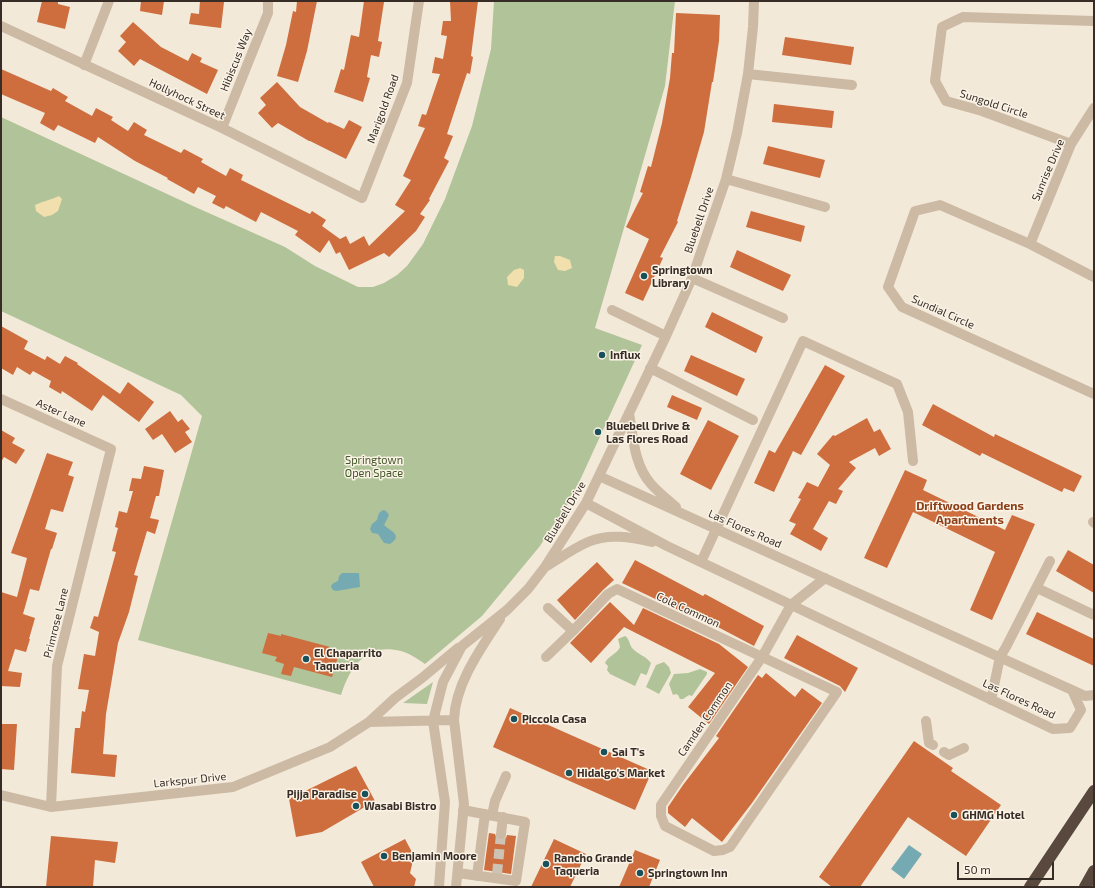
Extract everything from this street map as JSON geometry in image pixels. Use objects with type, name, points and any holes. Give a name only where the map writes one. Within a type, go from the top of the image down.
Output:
[{"type":"highway","points":[[1030,887],[1094,791]]},
{"type":"highway","points":[[1085,887],[1094,871]]},
{"type":"street","points":[[84,65],[109,1]]},
{"type":"street","name":"Hibiscus Way","points":[[222,128],[268,13],[268,1]]},
{"type":"street","name":"Marigold Road","points":[[362,198],[407,83],[419,1]]},
{"type":"street","name":"Bluebell Drive","points":[[439,887],[445,802],[433,721],[443,682],[462,646],[503,614],[528,589],[545,567],[586,503],[666,336],[692,278],[726,179],[738,133],[748,74],[754,1]]},
{"type":"street","name":"Sungold Circle","points":[[1071,144],[982,111],[946,101],[935,81],[942,27],[963,17],[1094,21]]},
{"type":"street","name":"Hollyhock Street","points":[[1,26],[222,128],[362,198]]},
{"type":"street","points":[[748,74],[852,85]]},
{"type":"street","name":"Sunrise Drive","points":[[1030,244],[1071,144],[1094,108]]},
{"type":"street","points":[[726,179],[825,208]]},
{"type":"street","name":"Sundial Circle","points":[[1094,277],[1030,244],[940,205],[915,211],[888,286],[902,307],[1094,394]]},
{"type":"street","points":[[692,278],[783,318]]},
{"type":"street","points":[[612,310],[666,336]]},
{"type":"street","points":[[701,562],[803,341],[897,384],[908,412],[913,461]]},
{"type":"street","points":[[650,368],[753,420]]},
{"type":"street","name":"Aster Lane","points":[[1,399],[111,449]]},
{"type":"street","name":"Las Flores Road","points":[[629,413],[636,450],[643,472],[650,483],[685,515]]},
{"type":"street","name":"Primrose Lane","points":[[51,807],[57,666],[111,449]]},
{"type":"street","name":"Las Flores Road","points":[[586,503],[667,546],[1053,729],[1070,728],[1081,710],[1072,690],[600,476]]},
{"type":"street","name":"Las Flores Road","points":[[545,567],[588,542],[606,537],[642,539],[667,546]]},
{"type":"street","points":[[991,700],[1000,657],[1050,560]]},
{"type":"street","name":"Camden Common","points":[[825,578],[791,605],[762,657],[661,805],[661,816],[665,826],[714,851],[723,850],[730,847],[837,692]]},
{"type":"street","points":[[1036,588],[1094,615]]},
{"type":"street","name":"Cole Common","points":[[573,631],[608,594],[616,589],[837,692]]},
{"type":"street","points":[[546,657],[573,631],[548,608]]},
{"type":"street","name":"Bluebell Drive","points":[[456,887],[464,804],[454,720],[454,707],[471,663],[503,614]]},
{"type":"street","name":"Larkspur Drive","points":[[1,795],[51,807],[233,788],[330,747],[370,722],[395,698],[462,646]]},
{"type":"street","points":[[1072,690],[1085,696],[1094,695]]},
{"type":"street","points":[[370,722],[454,720]]},
{"type":"street","points":[[926,721],[929,743],[933,745]]},
{"type":"street","points":[[944,752],[949,755],[964,748]]},
{"type":"street","points":[[477,876],[489,815],[506,776]]},
{"type":"street","points":[[458,873],[477,876],[496,876],[516,881],[525,822],[464,810]]},
{"type":"street","points":[[501,834],[503,817]]},
{"type":"green space","name":"Springtown Open Space","points":[[494,1],[675,1],[665,86],[595,328],[642,345],[581,478],[564,511],[540,546],[482,616],[425,664],[401,651],[389,649],[378,650],[361,659],[355,666],[349,675],[341,695],[138,640],[202,416],[181,395],[1,311],[1,117],[285,247],[315,266],[358,287],[373,287],[384,283],[397,275],[407,266],[423,244],[445,199],[472,126],[491,49]]},
{"type":"green space","points":[[625,636],[633,649],[651,663],[647,674],[641,673],[635,686],[610,674],[607,670],[608,666],[605,663],[620,647],[618,639]]},
{"type":"green space","points":[[664,662],[669,667],[671,673],[659,694],[646,687],[656,665]]},
{"type":"green space","points":[[700,669],[707,672],[707,674],[692,696],[689,695],[683,699],[680,699],[678,695],[673,695],[669,684],[674,674],[688,673]]},
{"type":"green space","points":[[433,682],[427,704],[403,703]]},
{"type":"sand","points":[[59,196],[62,199],[58,211],[52,215],[44,217],[36,211],[35,205]]},
{"type":"sand","points":[[555,256],[560,256],[570,260],[572,268],[565,271],[558,270],[554,262]]},
{"type":"sand","points":[[520,268],[524,270],[524,278],[517,287],[508,285],[507,277],[514,270]]},
{"type":"water","points":[[383,510],[389,515],[384,525],[396,536],[394,541],[390,544],[384,543],[378,534],[372,533],[370,529],[372,524],[377,520],[379,513]]},
{"type":"water","points":[[342,573],[359,573],[360,587],[336,591],[333,590],[331,587],[332,584],[338,581],[339,576]]},
{"type":"water","points":[[909,845],[922,854],[904,879],[891,869]]},
{"type":"building","points":[[42,1],[58,1],[58,4],[70,7],[65,29],[37,22]]},
{"type":"building","points":[[141,1],[164,1],[162,15],[140,11]]},
{"type":"building","points":[[200,1],[224,2],[221,28],[189,24],[191,13],[199,14]]},
{"type":"building","points":[[297,1],[317,1],[307,51],[298,82],[277,76],[286,45],[293,11],[296,12]]},
{"type":"building","points":[[364,1],[384,2],[378,41],[382,42],[379,57],[371,55],[367,77],[370,78],[363,102],[334,92],[341,69],[344,70],[351,35],[359,37]]},
{"type":"building","points":[[450,1],[478,1],[470,74],[467,73],[447,134],[453,136],[444,158],[449,161],[429,199],[430,200],[420,214],[425,217],[416,231],[389,257],[384,253],[349,270],[340,252],[336,254],[329,240],[320,253],[295,235],[298,231],[261,212],[256,222],[226,206],[224,209],[212,203],[216,196],[198,187],[194,194],[167,179],[168,178],[135,161],[98,137],[95,143],[58,125],[54,131],[40,123],[45,113],[1,94],[1,69],[51,91],[53,88],[68,97],[65,101],[92,116],[96,108],[113,117],[111,120],[128,131],[134,122],[147,130],[144,135],[181,153],[184,149],[203,159],[201,162],[226,176],[230,168],[243,175],[241,180],[310,214],[312,211],[326,220],[322,226],[340,239],[346,236],[350,244],[364,236],[369,246],[405,211],[395,205],[411,180],[403,176],[425,128],[418,126],[422,114],[426,115],[440,74],[432,73],[435,57],[443,59],[447,36],[441,35],[443,21],[451,21]]},
{"type":"building","points":[[676,13],[720,15],[719,41],[704,132],[677,221],[678,222],[660,257],[663,258],[643,301],[625,293],[649,239],[626,227],[643,193],[640,192],[648,166],[651,167],[662,123],[670,78],[672,53],[674,53]]},
{"type":"building","points":[[133,22],[161,47],[188,61],[192,53],[202,58],[200,62],[218,70],[207,94],[140,59],[134,66],[118,51],[126,42],[120,36]]},
{"type":"building","points":[[785,37],[854,47],[851,65],[782,55]]},
{"type":"building","points":[[277,82],[300,107],[328,123],[329,122],[344,129],[349,120],[362,127],[346,159],[309,141],[278,123],[272,128],[258,113],[266,105],[260,98]]},
{"type":"building","points":[[774,104],[834,111],[832,128],[772,122]]},
{"type":"building","points":[[768,146],[825,160],[820,178],[763,164]]},
{"type":"building","points":[[751,211],[805,226],[801,242],[746,227]]},
{"type":"building","points":[[737,250],[791,275],[783,291],[730,267]]},
{"type":"building","points":[[712,312],[763,337],[756,353],[705,327]]},
{"type":"building","points":[[1,326],[28,341],[24,349],[45,360],[47,356],[60,364],[65,356],[78,363],[77,364],[120,394],[128,382],[154,402],[139,422],[103,395],[92,411],[62,391],[61,394],[49,387],[51,381],[33,371],[30,375],[17,367],[13,375],[1,368]]},
{"type":"building","points":[[691,355],[745,379],[737,396],[684,371]]},
{"type":"building","points":[[825,365],[845,376],[801,455],[793,451],[774,492],[754,483],[769,450],[775,453]]},
{"type":"building","points":[[672,395],[702,408],[697,420],[667,407]]},
{"type":"building","points":[[933,404],[994,437],[995,434],[1082,476],[1074,492],[1064,488],[1062,492],[982,453],[980,456],[922,425]]},
{"type":"building","points":[[170,411],[178,422],[182,419],[190,429],[185,432],[192,442],[175,453],[162,434],[153,440],[145,429]]},
{"type":"building","points":[[867,418],[874,432],[880,429],[891,449],[879,456],[875,448],[849,462],[856,468],[838,489],[843,491],[836,504],[829,501],[813,529],[828,538],[821,551],[790,534],[796,524],[789,521],[801,499],[798,498],[807,482],[818,487],[830,465],[817,454],[833,435],[835,436]]},
{"type":"building","points":[[708,420],[739,436],[711,490],[680,474]]},
{"type":"building","points":[[1,430],[15,438],[12,443],[25,450],[16,464],[4,457],[1,462]]},
{"type":"building","points":[[47,453],[73,462],[68,475],[74,477],[63,512],[51,509],[45,529],[57,533],[39,591],[30,589],[23,614],[35,618],[30,639],[26,652],[15,649],[8,671],[22,673],[20,687],[1,686],[1,592],[17,597],[27,558],[11,553]]},
{"type":"building","points":[[144,466],[164,470],[159,496],[156,496],[150,518],[159,520],[155,534],[147,531],[134,575],[138,576],[129,612],[118,643],[106,714],[103,754],[117,755],[115,777],[71,773],[75,728],[80,728],[82,711],[85,712],[89,690],[78,689],[84,654],[95,656],[99,632],[90,628],[94,616],[98,617],[116,552],[112,551],[118,528],[115,527],[119,511],[127,513],[133,491],[129,491],[132,478],[141,479]]},
{"type":"building","points":[[905,470],[927,480],[923,490],[1005,530],[1012,515],[1035,524],[992,620],[970,610],[995,552],[913,512],[887,568],[864,558]]},
{"type":"building","points":[[1068,550],[1094,565],[1094,593],[1056,571]]},
{"type":"building","points":[[635,560],[703,596],[705,594],[764,626],[754,646],[697,616],[695,618],[622,583]]},
{"type":"building","points":[[597,562],[614,580],[575,620],[557,600]]},
{"type":"building","points":[[610,602],[634,625],[643,608],[719,644],[748,667],[709,724],[688,707],[715,673],[624,627],[591,663],[570,643]]},
{"type":"building","points":[[1037,612],[1094,639],[1094,666],[1026,634]]},
{"type":"building","name":"El Chaparrito Taqueria","points":[[268,633],[281,636],[281,634],[330,647],[330,650],[339,653],[332,677],[294,667],[291,676],[281,674],[284,664],[275,661],[277,657],[262,653]]},
{"type":"building","points":[[797,635],[858,668],[845,692],[840,686],[784,658]]},
{"type":"building","points":[[766,673],[795,697],[802,688],[822,703],[752,803],[722,842],[692,818],[685,827],[668,813],[668,807],[719,738],[716,736],[758,675],[762,678]]},
{"type":"building","points":[[510,708],[652,771],[635,810],[493,747]]},
{"type":"building","points":[[1,724],[17,724],[14,770],[1,769]]},
{"type":"building","name":"GHMG Hotel","points":[[914,741],[953,768],[951,771],[1001,805],[966,856],[908,817],[860,887],[832,887],[819,877]]},
{"type":"building","points":[[356,766],[375,801],[322,832],[296,837],[289,799]]},
{"type":"building","points":[[489,833],[495,834],[497,839],[501,840],[506,838],[507,835],[516,836],[511,874],[484,870]]},
{"type":"building","points":[[51,836],[118,842],[115,863],[95,860],[93,887],[46,887]]},
{"type":"building","points":[[405,839],[414,856],[410,873],[416,879],[414,887],[374,887],[361,862]]},
{"type":"building","points":[[554,839],[586,854],[570,887],[531,887]]},
{"type":"building","name":"Springtown Inn","points":[[635,850],[660,860],[649,887],[619,887]]},
{"type":"tunnel","points":[[497,874],[501,834]]},
{"type":"place","name":"Springtown Library","points":[[644,276]]},
{"type":"place","name":"Influx","points":[[602,355]]},
{"type":"place","name":"Bluebell Drive & Las Flores Road","points":[[598,432]]},
{"type":"place","name":"El Chaparrito Taqueria","points":[[306,659]]},
{"type":"place","name":"Piccola Casa","points":[[514,719]]},
{"type":"place","name":"Sai T's","points":[[604,752]]},
{"type":"place","name":"Hidalgo's Market","points":[[569,773]]},
{"type":"place","name":"Pijja Paradise","points":[[365,794]]},
{"type":"place","name":"Wasabi Bistro","points":[[356,806]]},
{"type":"place","name":"GHMG Hotel","points":[[954,815]]},
{"type":"place","name":"Benjamin Moore","points":[[384,856]]},
{"type":"place","name":"Rancho Grande Taqueria","points":[[546,864]]},
{"type":"place","name":"Springtown Inn","points":[[640,873]]},
{"type":"district","name":"Driftwood Gardens Apartments","points":[[970,513]]}]
